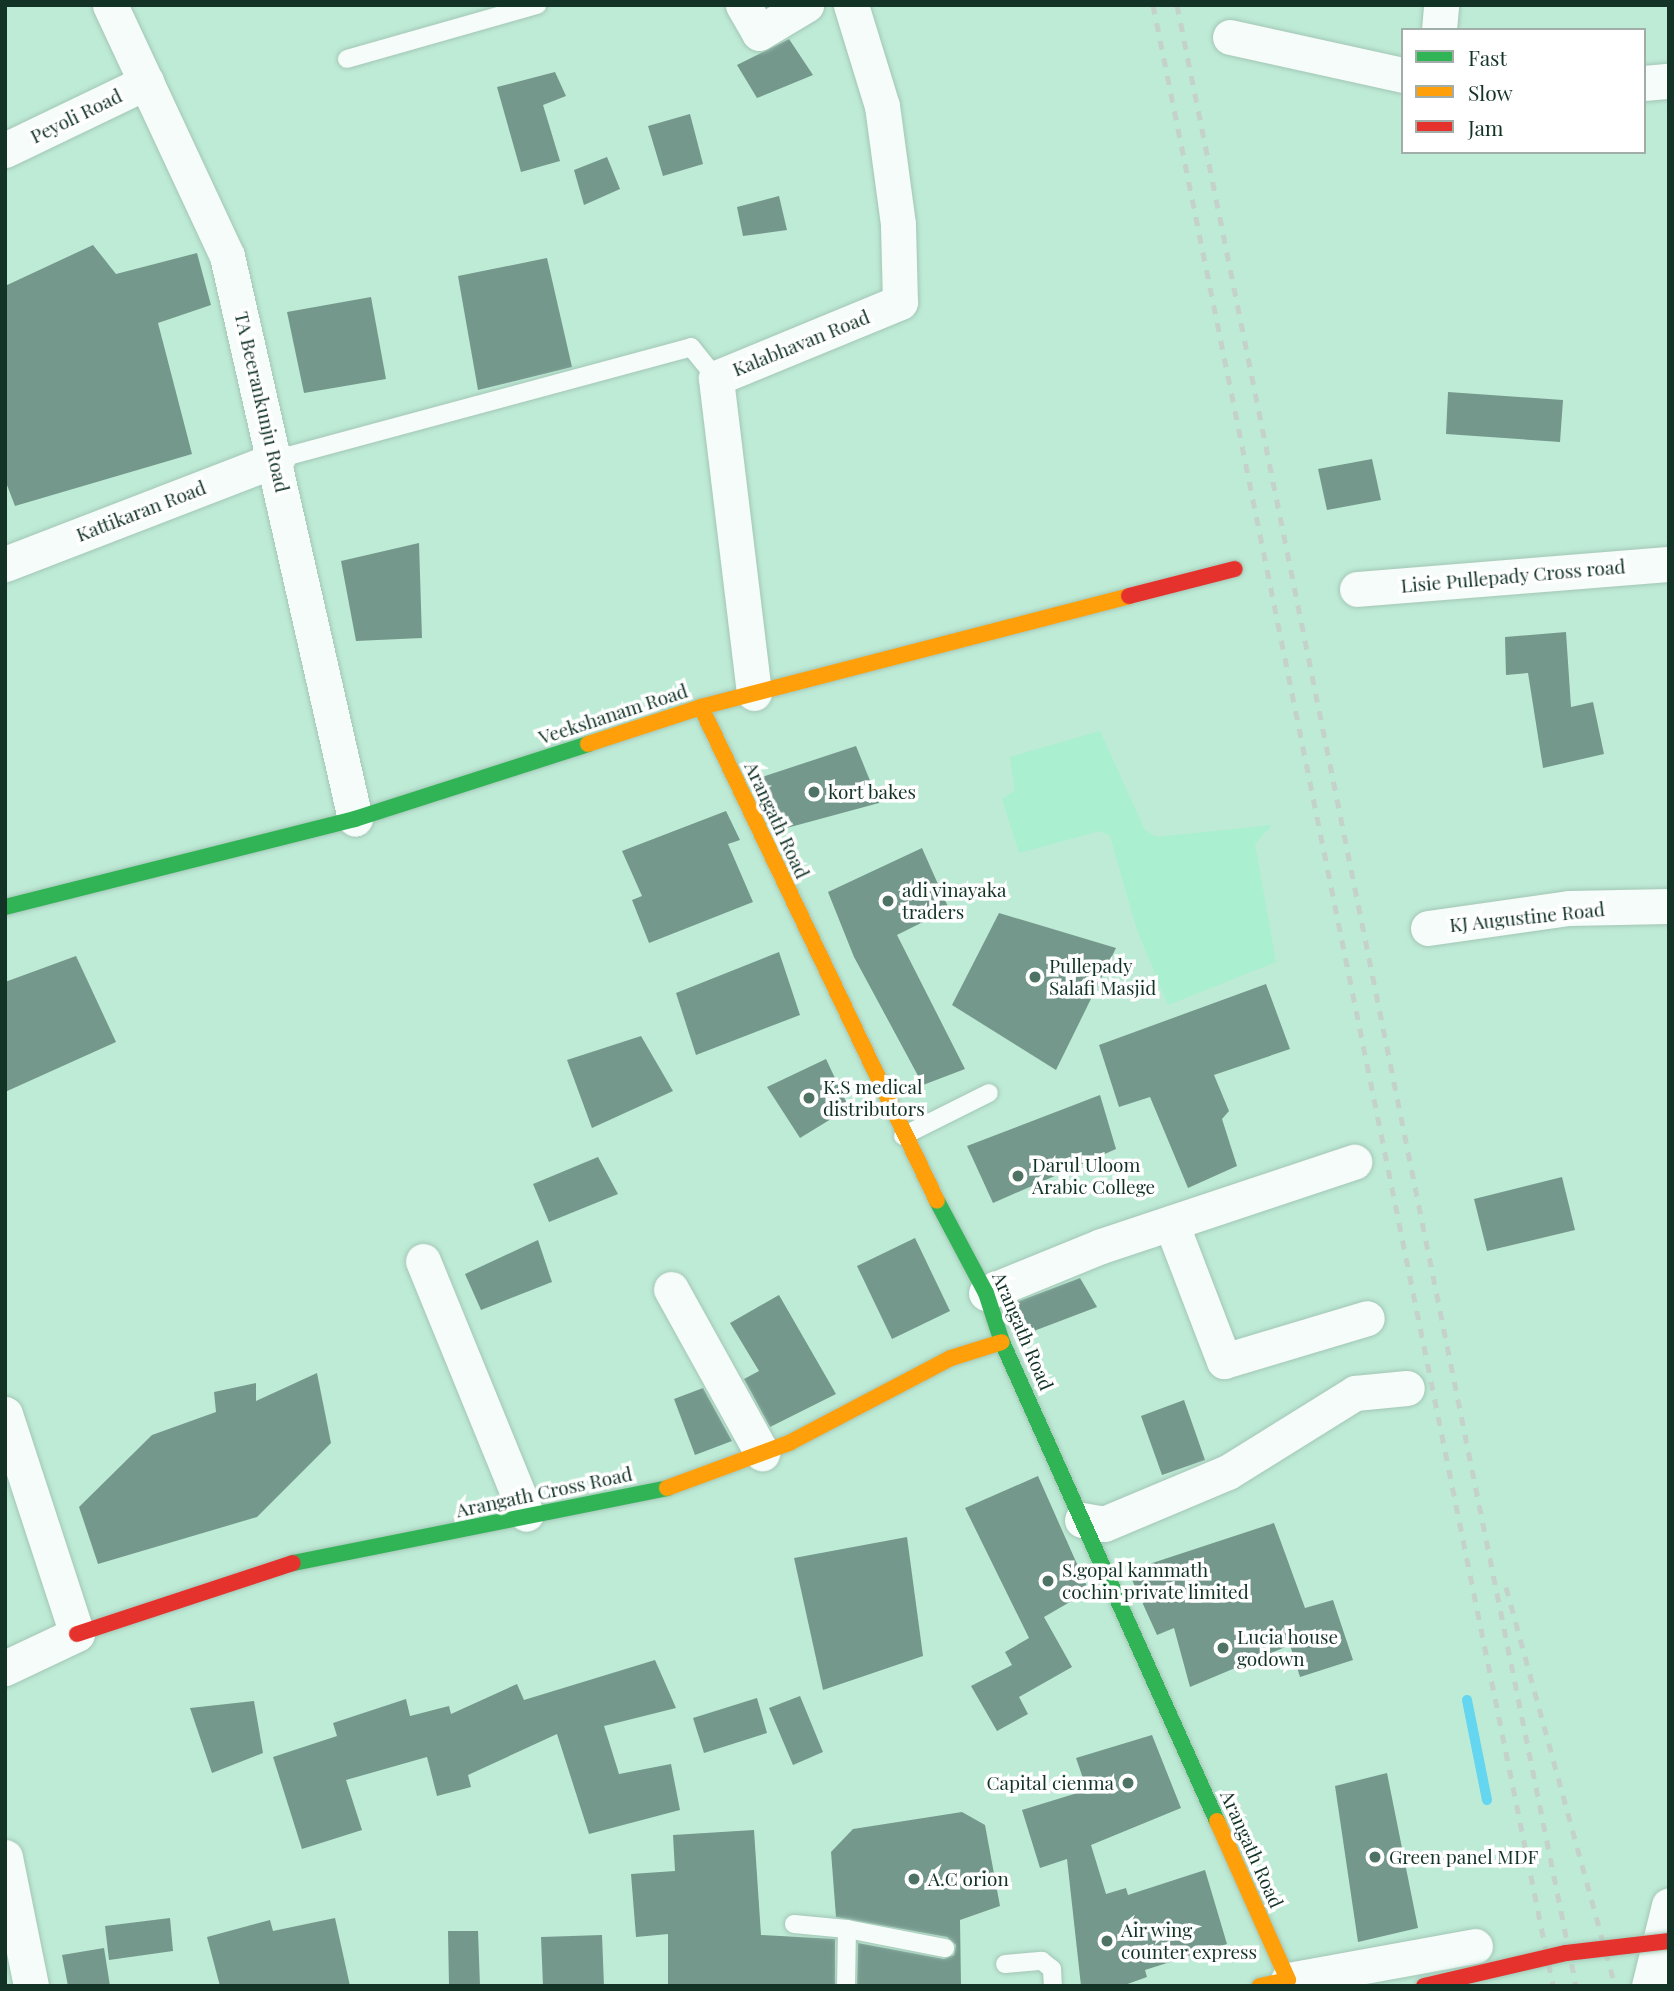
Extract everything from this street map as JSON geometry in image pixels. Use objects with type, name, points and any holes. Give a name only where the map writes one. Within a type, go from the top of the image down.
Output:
[{"type":"street","name":"TA Beerankunju Road","points":[[110,5],[227,256],[276,459],[355,818]]},
{"type":"street","points":[[743,5],[759,33],[806,5]]},
{"type":"street","name":"Kalabhavan Road","points":[[754,693],[716,378],[900,302],[898,224],[882,106],[851,5]]},
{"type":"street","points":[[1439,28],[1441,5]]},
{"type":"street","points":[[1230,37],[1401,75]]},
{"type":"street","points":[[1646,83],[1669,81]]},
{"type":"street","name":"Peyoli Road","points":[[5,150],[146,82]]},
{"type":"street","name":"Kattikaran Road","points":[[5,564],[276,459]]},
{"type":"street","name":"Lisie Pullepady Cross road","points":[[1357,589],[1669,564]]},
{"type":"street","name":"Veekshanam Road","points":[[5,906],[355,818],[701,707],[1235,569]]},
{"type":"street","name":"Arangath Road","points":[[701,707],[903,1136],[986,1293],[1002,1342],[1082,1520],[1274,1983]]},
{"type":"street","name":"KJ Augustine Road","points":[[1428,928],[1569,908],[1669,906]]},
{"type":"street","points":[[986,1293],[1171,1223],[1354,1162]]},
{"type":"street","points":[[1171,1223],[1224,1361],[1367,1318]]},
{"type":"street","points":[[423,1261],[526,1514]]},
{"type":"street","points":[[671,1289],[762,1453]]},
{"type":"street","name":"Arangath Cross Road","points":[[77,1634],[310,1558],[665,1489],[762,1453],[951,1358],[1002,1342]]},
{"type":"street","points":[[1082,1520],[1104,1524],[1228,1472],[1355,1393],[1406,1388]]},
{"type":"street","points":[[5,1414],[77,1634],[5,1668]]},
{"type":"street","points":[[5,1857],[31,1986]]},
{"type":"street","points":[[1649,1986],[1669,1905]]},
{"type":"street","points":[[1424,1986],[1566,1953],[1669,1941]]},
{"type":"street","points":[[1274,1983],[1475,1946]]},
{"type":"lane","points":[[347,59],[537,5]]},
{"type":"lane","points":[[276,459],[691,347],[716,378]]},
{"type":"lane","points":[[903,1136],[989,1093]]},
{"type":"lane","points":[[794,1924],[847,1929],[945,1948]]},
{"type":"lane","points":[[846,1986],[847,1929]]},
{"type":"lane","points":[[1005,1964],[1042,1961],[1052,1969],[1053,1986]]},
{"type":"shaded area","points":[[1100,731],[1145,830],[1157,837],[1272,825],[1255,844],[1276,962],[1168,1005],[1137,930],[1110,836],[1100,831],[1019,853],[1002,799],[1015,790],[1010,757]]},
{"type":"building","points":[[789,39],[813,75],[757,98],[737,65]]},
{"type":"building","points":[[555,72],[566,96],[543,105],[560,161],[521,172],[497,87]]},
{"type":"building","points":[[690,114],[703,164],[663,176],[648,126]]},
{"type":"building","points":[[607,157],[620,189],[584,205],[574,170]]},
{"type":"building","points":[[779,196],[787,230],[743,236],[737,207]]},
{"type":"building","points":[[93,245],[116,274],[197,253],[211,305],[158,323],[192,454],[15,506],[5,480],[5,286]]},
{"type":"building","points":[[547,258],[572,367],[478,390],[458,276]]},
{"type":"building","points":[[371,297],[386,379],[304,393],[287,312]]},
{"type":"building","points":[[1448,392],[1563,400],[1560,442],[1446,434]]},
{"type":"building","points":[[1372,459],[1381,500],[1327,510],[1318,469]]},
{"type":"building","points":[[419,543],[422,638],[356,641],[341,561]]},
{"type":"building","points":[[1566,632],[1571,707],[1593,702],[1604,754],[1543,768],[1528,673],[1506,675],[1505,637]]},
{"type":"building","name":"kort bakes","points":[[856,746],[879,803],[783,829],[759,778]]},
{"type":"building","points":[[726,811],[740,840],[728,844],[753,902],[649,943],[632,900],[642,896],[622,851]]},
{"type":"building","points":[[922,848],[949,909],[897,935],[965,1069],[923,1085],[854,957],[828,892]]},
{"type":"building","name":"Pullepady Salafi Masjid","points":[[999,913],[1116,948],[1056,1070],[952,1005]]},
{"type":"building","points":[[779,952],[800,1015],[696,1055],[676,993]]},
{"type":"building","points":[[76,956],[116,1042],[5,1092],[5,982]]},
{"type":"building","points":[[1266,984],[1290,1049],[1214,1075],[1229,1111],[1222,1119],[1237,1166],[1188,1188],[1150,1097],[1119,1107],[1099,1045]]},
{"type":"building","points":[[641,1036],[673,1091],[592,1128],[567,1060]]},
{"type":"building","name":"K.S medical distributors","points":[[826,1059],[849,1108],[800,1138],[767,1087]]},
{"type":"building","name":"Darul Uloom Arabic College","points":[[1100,1095],[1116,1149],[993,1203],[967,1146]]},
{"type":"building","points":[[598,1157],[618,1194],[549,1222],[533,1184]]},
{"type":"building","points":[[1562,1177],[1575,1230],[1487,1251],[1474,1199]]},
{"type":"building","points":[[915,1238],[950,1311],[892,1339],[857,1266]]},
{"type":"building","points":[[538,1240],[552,1282],[481,1310],[465,1274]]},
{"type":"building","points":[[1080,1278],[1097,1307],[1026,1334],[1014,1303]]},
{"type":"building","points":[[779,1295],[836,1394],[770,1427],[744,1379],[759,1371],[730,1323]]},
{"type":"building","points":[[317,1373],[331,1443],[257,1517],[98,1564],[79,1507],[152,1435],[216,1412],[214,1392],[256,1383],[256,1401]]},
{"type":"building","points":[[703,1388],[732,1441],[695,1455],[674,1399]]},
{"type":"building","points":[[1184,1400],[1205,1460],[1162,1475],[1141,1416]]},
{"type":"building","points":[[1038,1476],[1089,1591],[1044,1617],[1072,1667],[1019,1697],[1028,1714],[997,1731],[971,1686],[1012,1665],[1005,1652],[1029,1638],[965,1508]]},
{"type":"building","points":[[1274,1523],[1305,1608],[1333,1600],[1353,1660],[1300,1677],[1290,1645],[1190,1687],[1174,1628],[1157,1635],[1128,1571]]},
{"type":"building","points":[[907,1537],[923,1656],[823,1690],[794,1558]]},
{"type":"building","points":[[655,1660],[676,1708],[604,1726],[619,1774],[671,1764],[680,1810],[589,1834],[557,1734],[468,1775],[471,1787],[437,1796],[427,1757],[346,1780],[362,1830],[302,1849],[273,1757],[337,1736],[333,1723],[406,1699],[410,1716],[449,1706],[451,1714],[517,1684],[524,1700]]},
{"type":"building","points":[[800,1696],[823,1752],[793,1765],[769,1708]]},
{"type":"building","points":[[757,1698],[767,1733],[704,1753],[693,1718]]},
{"type":"building","points":[[254,1701],[263,1753],[212,1773],[190,1708]]},
{"type":"building","points":[[1152,1735],[1181,1808],[1091,1845],[1106,1894],[1126,1888],[1128,1895],[1205,1870],[1227,1944],[1145,1970],[1147,1977],[1122,1986],[1081,1986],[1067,1859],[1040,1868],[1022,1810],[1087,1790],[1076,1758]]},
{"type":"building","name":"Green panel MDF","points":[[1387,1773],[1418,1928],[1358,1942],[1335,1786]]},
{"type":"building","name":"A.C orion","points":[[962,1812],[985,1825],[1000,1906],[960,1920],[961,1986],[857,1986],[858,1943],[944,1959],[954,1955],[956,1945],[947,1937],[836,1917],[831,1852],[853,1829]]},
{"type":"building","points":[[754,1830],[761,1935],[835,1939],[835,1986],[668,1986],[668,1934],[636,1937],[631,1874],[675,1871],[673,1835]]},
{"type":"building","points":[[170,1918],[173,1951],[109,1960],[105,1926]]},
{"type":"building","points":[[335,1918],[350,1986],[220,1986],[207,1937],[270,1920],[273,1931]]},
{"type":"building","points":[[448,1931],[478,1931],[480,1986],[449,1986]]},
{"type":"building","points":[[602,1935],[604,1986],[543,1986],[541,1937]]},
{"type":"building","points":[[104,1948],[110,1986],[68,1986],[62,1955]]},
{"type":"waterway","points":[[1467,1700],[1487,1800]]},
{"type":"railway","points":[[1153,5],[1553,1986]]},
{"type":"railway","points":[[1177,5],[1576,1986]]},
{"type":"railway","points":[[1506,1587],[1615,1986]]},
{"type":"traffic: fast","points":[[5,907],[355,819],[588,744]]},
{"type":"traffic: fast","points":[[937,1201],[986,1293],[1002,1342],[1217,1821]]},
{"type":"traffic: fast","points":[[293,1563],[667,1488]]},
{"type":"traffic: slow","points":[[588,744],[701,707],[1129,596]]},
{"type":"traffic: slow","points":[[701,707],[937,1201]]},
{"type":"traffic: slow","points":[[667,1488],[789,1443],[951,1358],[1002,1342]]},
{"type":"traffic: slow","points":[[1217,1821],[1288,1980],[1260,1986]]},
{"type":"traffic: jam","points":[[1129,596],[1235,569]]},
{"type":"traffic: jam","points":[[77,1634],[293,1563]]},
{"type":"traffic: jam","points":[[1424,1986],[1566,1953],[1669,1941]]},
{"type":"place","name":"kort bakes","points":[[814,792]]},
{"type":"place","name":"adi vinayaka traders","points":[[888,901]]},
{"type":"place","name":"Pullepady Salafi Masjid","points":[[1035,977]]},
{"type":"place","name":"K.S medical distributors","points":[[809,1098]]},
{"type":"place","name":"Darul Uloom Arabic College","points":[[1018,1176]]},
{"type":"place","name":"S.gopal kammath cochin private limited","points":[[1048,1581]]},
{"type":"place","name":"Lucia house godown","points":[[1223,1648]]},
{"type":"place","name":"Capital cienma","points":[[1128,1783]]},
{"type":"place","name":"Green panel MDF","points":[[1375,1857]]},
{"type":"place","name":"A.C orion","points":[[914,1879]]},
{"type":"place","name":"Air wing counter express","points":[[1107,1941]]}]
